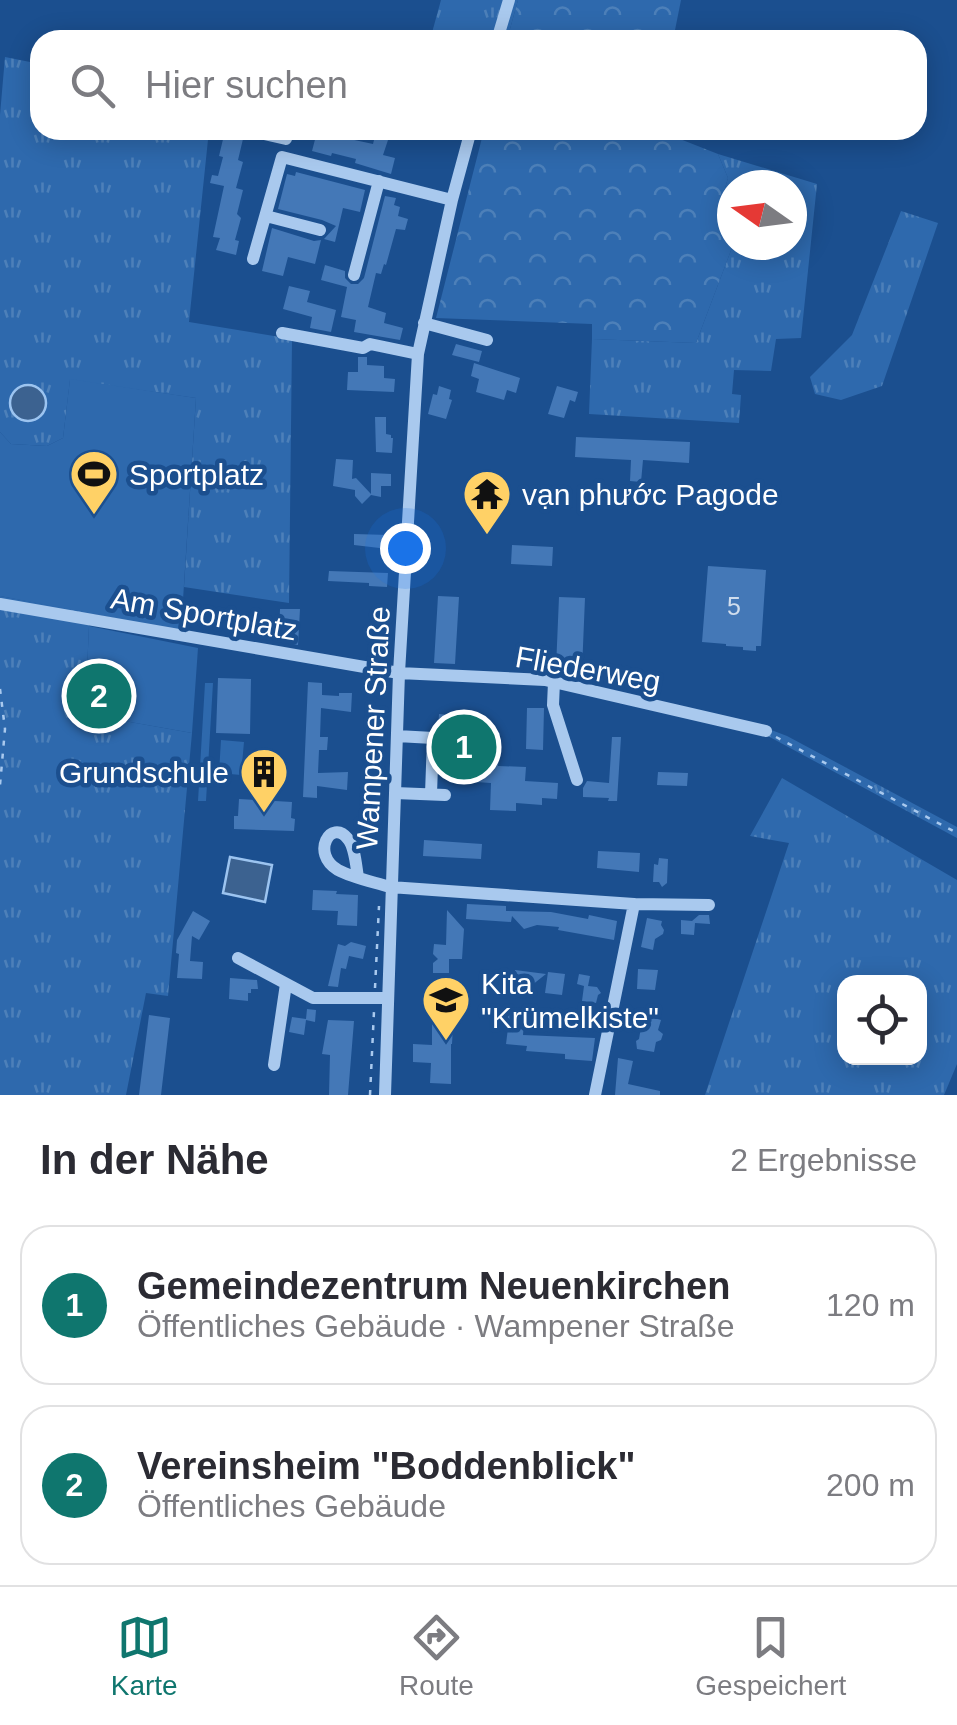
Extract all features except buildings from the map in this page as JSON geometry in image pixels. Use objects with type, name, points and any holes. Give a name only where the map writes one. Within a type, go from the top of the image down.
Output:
[{"type":"street","points":[[500,30],[508,0]]},
{"type":"street","points":[[253,259],[286,140]]},
{"type":"street","name":"Wampener Straße","points":[[385,1095],[399,673],[418,354],[468,140]]},
{"type":"street","points":[[282,157],[452,200]]},
{"type":"street","points":[[354,274],[379,180]]},
{"type":"street","points":[[266,216],[320,230]]},
{"type":"street","points":[[424,323],[487,340]]},
{"type":"street","points":[[282,333],[418,354]]},
{"type":"street","name":"Am Sportplatz","points":[[0,604],[399,673]]},
{"type":"street","name":"Fliederweg","points":[[399,673],[554,682],[766,731]]},
{"type":"street","points":[[554,682],[554,705],[577,780]]},
{"type":"street","points":[[394,793],[438,794],[433,738],[397,736]]},
{"type":"street","points":[[358,877],[390,887],[634,904],[709,905]]},
{"type":"street","points":[[595,1095],[634,904]]},
{"type":"street","points":[[238,958],[313,998],[387,998]]},
{"type":"street","points":[[274,1065],[286,984]]},
{"type":"street","points":[[533,1017],[609,1023]]},
{"type":"path","points":[[0,689],[5,729],[0,785]]},
{"type":"path","points":[[766,731],[957,833]]},
{"type":"green space","points":[[441,0],[518,0],[510,30],[433,30]]},
{"type":"green space","points":[[518,0],[681,0],[675,30],[510,30]]},
{"type":"green space","points":[[5,57],[30,62],[30,140],[208,140],[189,322],[292,339],[289,603],[184,587],[196,398],[70,380],[63,438],[47,446],[11,444],[0,432],[0,115]]},
{"type":"green space","points":[[481,140],[682,140],[718,154],[725,170],[717,170],[717,260],[727,260],[696,343],[592,339],[592,324],[436,318]]},
{"type":"green space","points":[[718,154],[771,170],[725,170]]},
{"type":"green space","points":[[807,181],[817,184],[801,338],[776,339],[771,371],[734,370],[732,394],[741,395],[739,423],[589,414],[592,339],[696,343],[727,260],[807,260]]},
{"type":"green space","points":[[901,211],[938,223],[882,386],[841,400],[815,394],[810,377],[852,335]]},
{"type":"green space","name":"Sportplatz","points":[[70,379],[196,398],[181,631],[0,596],[0,432],[11,444],[47,446],[63,438]]},
{"type":"green space","points":[[0,596],[93,613],[85,714],[192,733],[168,996],[146,993],[126,1095],[0,1095]]},
{"type":"green space","points":[[89,626],[198,648],[192,733],[85,714]]},
{"type":"green space","points":[[205,683],[213,683],[206,801],[198,801]]},
{"type":"green space","points":[[766,728],[957,827],[957,838],[766,735]]},
{"type":"green space","points":[[221,740],[244,742],[241,775],[219,773]]},
{"type":"green space","points":[[782,778],[957,880],[957,1064],[944,1095],[705,1095],[789,843],[750,836]]},
{"type":"shaded area","points":[[28,385],[41,390],[46,403],[41,416],[28,421],[15,416],[10,403],[15,390]]},
{"type":"shaded area","points":[[230,857],[272,865],[265,902],[223,893]]},
{"type":"place","name":"Sportplatz","points":[[94,516]]},
{"type":"place","name":"vạn phước Pagode","points":[[487,536]]},
{"type":"place","name":"Vereinsheim \"Boddenblick\"","points":[[99,696]]},
{"type":"place","name":"Gemeindezentrum Neuenkirchen","points":[[464,747]]},
{"type":"place","name":"Grundschule","points":[[264,814]]},
{"type":"place","name":"Kita \"Krümelkiste\"","points":[[446,1042]]}]
